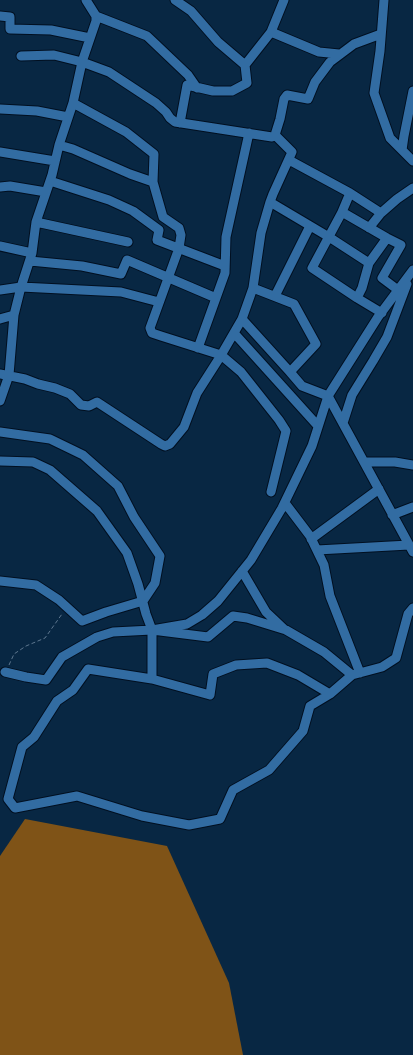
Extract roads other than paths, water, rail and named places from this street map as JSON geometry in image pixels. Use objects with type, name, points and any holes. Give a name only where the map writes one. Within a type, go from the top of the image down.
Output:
[{"type":"street","points":[[0,400],[14,315],[31,257],[36,222],[50,181],[59,145],[74,103],[82,62],[96,21],[96,16],[86,0]]},
{"type":"street","points":[[175,0],[191,11],[218,42],[245,65],[247,83],[232,91],[213,91],[187,86],[180,123]]},
{"type":"street","points":[[245,65],[272,32],[284,0]]},
{"type":"street","points":[[384,0],[374,93],[390,138],[413,161]]},
{"type":"street","points":[[0,16],[10,17],[10,29],[51,30],[90,38]]},
{"type":"street","points":[[96,16],[147,36],[188,75],[197,88]]},
{"type":"street","points":[[272,32],[319,52],[339,54]]},
{"type":"street","points":[[275,135],[284,99],[287,95],[308,99],[315,82],[330,62],[354,44],[381,34]]},
{"type":"street","points":[[21,56],[54,56],[82,62],[109,72],[156,103],[175,122],[272,137],[275,135]]},
{"type":"street","points":[[402,150],[408,138],[413,91]]},
{"type":"street","points":[[74,103],[126,132],[154,154],[153,182],[162,217],[179,228],[181,236],[179,248],[150,328],[152,333],[221,356],[241,372],[279,420],[286,431],[271,492]]},
{"type":"street","points":[[0,109],[37,111],[68,117]]},
{"type":"street","points":[[198,348],[225,273],[226,237],[249,133]]},
{"type":"street","points":[[4,374],[70,394],[81,405],[89,406],[97,402],[165,446],[170,444],[184,427],[197,393],[242,319],[253,288],[262,233],[270,202],[292,152],[275,135]]},
{"type":"street","points":[[59,145],[153,182]]},
{"type":"street","points":[[0,152],[55,161]]},
{"type":"street","points":[[289,160],[381,212]]},
{"type":"street","points":[[50,181],[109,200],[133,211],[159,230],[157,240],[225,266]]},
{"type":"street","points":[[0,187],[10,186],[46,192]]},
{"type":"street","points":[[369,228],[381,212],[413,188]]},
{"type":"street","points":[[350,193],[312,268],[382,312]]},
{"type":"street","points":[[270,202],[329,236],[369,263]]},
{"type":"street","points":[[342,212],[402,245],[382,278],[398,290]]},
{"type":"street","points":[[36,222],[128,242]]},
{"type":"street","points":[[275,296],[310,226]]},
{"type":"street","points":[[357,298],[369,263],[387,238]]},
{"type":"street","points":[[0,246],[31,257],[121,274],[127,260],[216,298]]},
{"type":"street","points":[[4,672],[46,680],[62,657],[97,637],[113,632],[152,630],[187,624],[202,615],[218,601],[251,560],[284,503],[312,446],[328,396],[382,312],[412,274]]},
{"type":"street","points":[[343,423],[352,395],[387,337],[412,274]]},
{"type":"street","points":[[0,290],[21,287],[121,292],[159,302]]},
{"type":"street","points":[[253,288],[294,304],[316,344],[290,372]]},
{"type":"street","points":[[0,319],[14,315]]},
{"type":"street","points":[[242,319],[302,386],[328,396],[411,549],[317,550]]},
{"type":"street","points":[[234,333],[318,426]]},
{"type":"street","points":[[0,432],[50,438],[82,455],[118,486],[134,517],[160,556],[155,583],[143,601],[82,621],[59,600],[36,585],[0,581]]},
{"type":"street","points":[[0,461],[33,462],[50,470],[97,511],[127,554],[152,630],[152,679]]},
{"type":"street","points":[[364,462],[395,462],[413,465]]},
{"type":"street","points":[[311,539],[379,489]]},
{"type":"street","points":[[284,503],[311,539],[324,565],[330,596],[356,674]]},
{"type":"street","points":[[392,514],[413,506]]},
{"type":"street","points":[[242,571],[266,612],[286,630],[324,652],[356,674]]},
{"type":"street","points":[[330,694],[298,676],[266,663],[236,665],[213,674],[210,695],[152,679],[88,669],[72,690],[56,702],[34,737],[22,747],[8,799],[15,808],[76,796],[142,816],[189,826],[220,820],[233,790],[269,770],[303,732],[310,706],[330,694],[356,674],[382,667],[396,658],[408,614],[413,608]]},
{"type":"street","points":[[152,630],[208,637],[233,616],[247,618],[286,630]]}]
